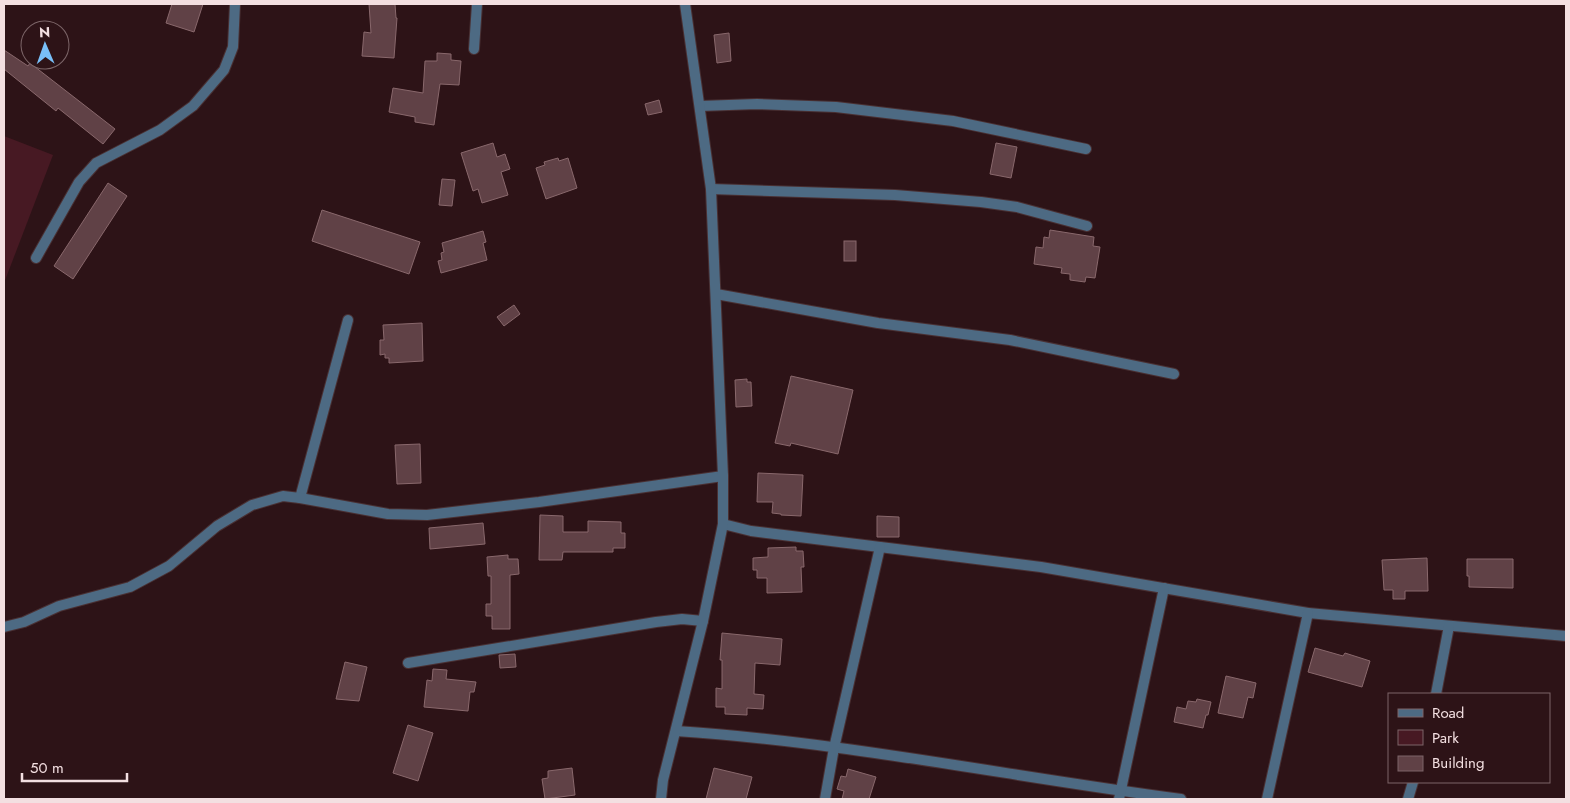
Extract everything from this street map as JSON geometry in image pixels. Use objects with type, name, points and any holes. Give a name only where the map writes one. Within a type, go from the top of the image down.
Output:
[{"type":"street","points":[[36,258],[79,182],[96,163],[160,130],[193,106],[224,70],[233,47],[235,4]]},
{"type":"street","points":[[474,49],[477,4]]},
{"type":"street","points":[[661,799],[663,780],[703,621],[723,524],[723,476],[711,189],[685,4]]},
{"type":"street","points":[[700,106],[757,104],[836,107],[953,121],[1086,149]]},
{"type":"street","points":[[711,189],[895,195],[981,202],[1017,207],[1087,226]]},
{"type":"street","points":[[716,294],[878,323],[1010,340],[1174,374]]},
{"type":"street","points":[[300,498],[348,320]]},
{"type":"street","points":[[4,627],[24,622],[59,606],[130,587],[169,566],[217,526],[252,505],[283,496],[388,514],[427,515],[539,502],[723,476]]},
{"type":"street","points":[[723,524],[751,531],[1041,566],[1308,613],[1566,636]]},
{"type":"street","points":[[825,799],[834,748],[880,547]]},
{"type":"street","points":[[1120,795],[1164,588]]},
{"type":"street","points":[[1267,799],[1308,613]]},
{"type":"street","points":[[408,663],[656,622],[682,619],[703,621]]},
{"type":"street","points":[[1436,693],[1449,626]]},
{"type":"street","points":[[676,731],[733,735],[834,748],[1120,795],[1181,799]]},
{"type":"street","points":[[1408,799],[1414,783]]},
{"type":"green space","points":[[4,136],[53,155],[4,283]]},
{"type":"building","points":[[172,4],[203,4],[194,32],[166,23]]},
{"type":"building","points":[[369,4],[395,4],[397,18],[394,58],[362,56],[364,32],[371,33]]},
{"type":"building","points":[[729,33],[731,61],[717,63],[714,35]]},
{"type":"building","points":[[4,50],[20,61],[20,70],[39,70],[115,129],[103,144],[58,108],[56,111],[4,69]]},
{"type":"building","points":[[437,53],[451,54],[451,60],[461,61],[459,85],[440,84],[434,125],[415,122],[415,117],[389,112],[393,88],[423,93],[425,61],[437,61]]},
{"type":"building","points":[[659,100],[662,112],[648,115],[645,104]]},
{"type":"building","points":[[493,143],[497,157],[505,154],[510,169],[501,172],[508,195],[482,203],[478,189],[473,191],[461,153]]},
{"type":"building","points":[[996,143],[1017,147],[1011,178],[990,174]]},
{"type":"building","points":[[558,158],[559,161],[568,158],[577,188],[546,199],[536,168],[545,165],[544,162]]},
{"type":"building","points":[[442,179],[455,180],[452,206],[439,205]]},
{"type":"building","points":[[108,183],[127,196],[73,279],[54,266]]},
{"type":"building","points":[[322,210],[420,242],[409,274],[312,241]]},
{"type":"building","points":[[1050,230],[1094,237],[1093,246],[1100,247],[1095,278],[1086,277],[1085,282],[1070,280],[1070,274],[1061,273],[1062,268],[1034,264],[1036,247],[1043,248],[1044,237],[1049,238]]},
{"type":"building","points":[[483,231],[486,242],[483,243],[487,260],[441,273],[438,261],[442,260],[441,253],[444,252],[442,243]]},
{"type":"building","points":[[844,241],[856,241],[856,261],[844,261]]},
{"type":"building","points":[[514,305],[520,314],[504,326],[497,317]]},
{"type":"building","points":[[422,323],[423,361],[389,363],[389,358],[385,358],[385,354],[380,355],[380,340],[384,340],[383,325]]},
{"type":"building","points":[[791,376],[853,390],[838,454],[791,443],[790,446],[775,443]]},
{"type":"building","points":[[747,379],[747,382],[751,382],[752,406],[736,407],[735,380]]},
{"type":"building","points":[[420,444],[421,483],[397,484],[395,445]]},
{"type":"building","points":[[758,473],[803,475],[801,516],[772,513],[773,502],[757,502]]},
{"type":"building","points":[[540,515],[563,516],[563,532],[588,532],[588,521],[621,522],[621,533],[625,533],[625,548],[613,548],[613,552],[563,552],[562,560],[539,560]]},
{"type":"building","points":[[877,516],[899,517],[899,537],[877,537]]},
{"type":"building","points":[[483,523],[485,544],[430,549],[429,528]]},
{"type":"building","points":[[796,547],[796,551],[803,551],[804,567],[801,567],[802,592],[767,593],[767,578],[757,578],[757,570],[753,570],[753,558],[768,557],[768,548]]},
{"type":"building","points":[[508,555],[508,559],[518,559],[519,574],[510,575],[510,629],[492,629],[492,616],[486,616],[486,604],[491,604],[491,576],[488,576],[487,557]]},
{"type":"building","points":[[1427,558],[1428,591],[1405,591],[1405,599],[1393,599],[1393,590],[1384,590],[1382,560]]},
{"type":"building","points":[[1467,559],[1513,559],[1513,588],[1469,587]]},
{"type":"building","points":[[722,633],[782,639],[780,665],[755,663],[754,694],[764,695],[763,709],[747,708],[747,715],[725,714],[725,707],[716,707],[716,688],[722,689],[722,660],[720,660]]},
{"type":"building","points":[[1315,648],[1343,656],[1345,653],[1370,661],[1362,687],[1308,672]]},
{"type":"building","points":[[515,654],[516,667],[500,668],[499,655]]},
{"type":"building","points":[[345,662],[367,667],[359,701],[336,699]]},
{"type":"building","points":[[433,669],[447,670],[446,679],[476,682],[474,692],[470,692],[468,711],[424,707],[427,680],[432,681]]},
{"type":"building","points":[[1226,676],[1256,683],[1253,698],[1248,697],[1243,718],[1218,713]]},
{"type":"building","points":[[1197,699],[1211,702],[1203,728],[1174,722],[1177,707],[1186,709],[1188,701],[1196,702]]},
{"type":"building","points":[[408,725],[433,733],[418,781],[393,773]]},
{"type":"building","points":[[572,768],[575,795],[545,799],[542,779],[548,778],[548,771]]},
{"type":"building","points":[[714,768],[752,777],[746,799],[706,799]]},
{"type":"building","points":[[848,769],[876,777],[869,799],[842,799],[844,791],[837,789],[841,776],[846,777]]}]
